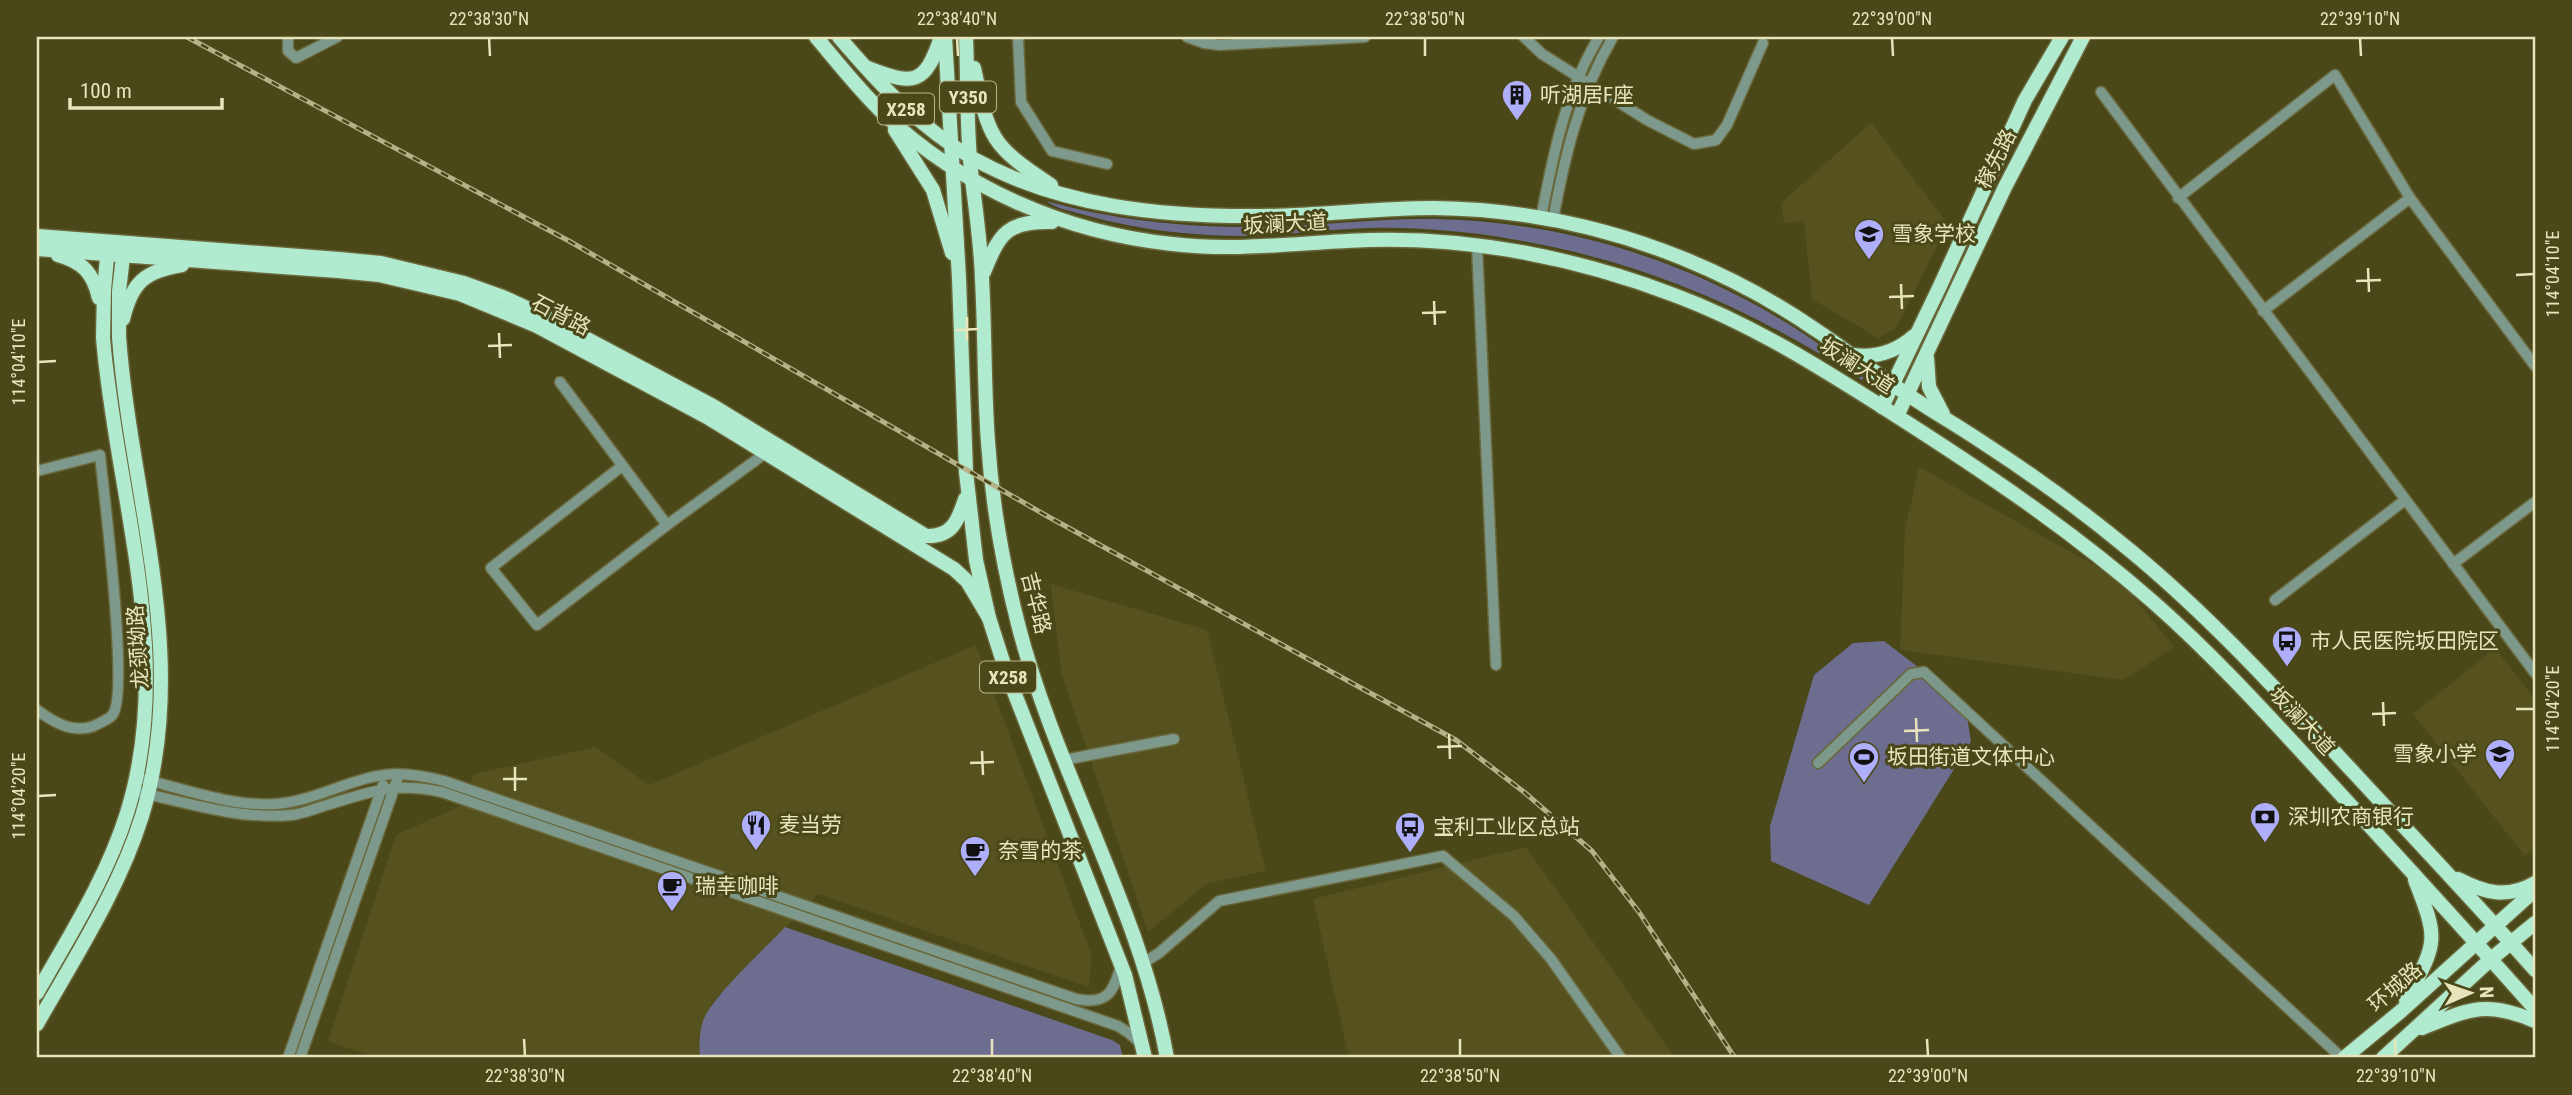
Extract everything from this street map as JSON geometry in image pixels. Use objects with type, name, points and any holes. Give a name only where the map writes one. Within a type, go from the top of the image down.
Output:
[{"type":"main road","name":"X258","points":[[816,37],[884,114],[933,190],[959,278]]},
{"type":"main road","name":"X258","points":[[839,37],[906,109],[971,157]]},
{"type":"main road","points":[[865,67],[896,79],[917,77],[933,61],[943,37]]},
{"type":"main road","name":"Y350","points":[[943,37],[953,145]]},
{"type":"main road","points":[[966,37],[984,114],[996,141],[1016,162],[1066,195]]},
{"type":"main road","name":"Y350","points":[[966,37],[971,157]]},
{"type":"main road","name":"稼先路","points":[[1882,407],[2025,100],[2062,37]]},
{"type":"main road","name":"稼先路","points":[[1897,416],[2005,187],[2083,37]]},
{"type":"main road","name":"坂澜大道","points":[[884,114],[953,167],[1018,204],[1068,222],[1145,241],[1198,247],[1250,248],[1370,240],[1477,246],[1575,264],[1641,283],[1685,299],[1768,337],[1897,416],[2048,517],[2152,601],[2249,695],[2477,941],[2535,1009]]},
{"type":"main road","name":"X258","points":[[953,145],[967,491],[976,560],[989,618],[1007,674],[1121,966],[1144,1052]]},
{"type":"main road","name":"坂澜大道","points":[[971,157],[1022,181],[1066,195],[1124,207],[1193,214],[1263,216],[1432,208],[1495,212],[1547,219],[1640,243],[1709,269],[1784,309],[2071,504],[2134,553],[2185,598],[2267,678],[2496,924],[2535,970]]},
{"type":"main road","name":"吉华路","points":[[971,157],[978,208],[988,441],[1002,553],[1029,663],[1143,963],[1167,1058]]},
{"type":"main road","points":[[982,277],[997,241],[1007,230],[1028,222],[1068,222]]},
{"type":"main road","name":"石背路","points":[[37,236],[210,261],[379,275],[460,294],[499,309],[561,338],[683,404],[766,452],[954,569],[967,581],[989,618]]},
{"type":"main road","name":"石背路","points":[[37,249],[116,248],[381,263],[464,283],[523,306],[628,359],[725,413],[926,536],[947,533],[955,525],[967,491]]},
{"type":"main road","name":"龙颈坳路","points":[[37,993],[106,867],[142,786],[147,696],[146,637],[105,362],[103,314],[116,248]]},
{"type":"main road","name":"龙颈坳路","points":[[37,1024],[120,874],[160,727],[160,636],[118,337],[116,248]]},
{"type":"main road","points":[[37,249],[75,261],[86,268],[96,284],[103,314]]},
{"type":"main road","points":[[118,337],[130,297],[143,279],[162,268],[210,261]]},
{"type":"main road","points":[[1850,354],[1869,356],[1887,352],[1904,344],[1918,332]]},
{"type":"main road","points":[[1929,348],[1929,387],[1936,405],[1948,420]]},
{"type":"main road","points":[[2401,1011],[2428,959],[2432,942],[2430,916],[2412,872]]},
{"type":"main road","points":[[2446,873],[2476,888],[2496,894],[2516,892],[2535,883]]},
{"type":"main road","name":"环城路","points":[[2343,1058],[2401,1011],[2535,890]]},
{"type":"main road","name":"环城路","points":[[2383,1058],[2491,959],[2535,923]]},
{"type":"main road","points":[[2411,1032],[2461,1012],[2476,1009],[2501,1009],[2535,1021]]},
{"type":"street","points":[[288,37],[288,51],[296,58],[337,37]]},
{"type":"street","points":[[1018,37],[1021,102],[1052,151],[1107,164]]},
{"type":"street","points":[[1187,37],[1220,45],[1365,37]]},
{"type":"street","points":[[1524,37],[1542,54],[1589,84],[1647,120],[1694,144],[1716,140],[1727,125],[1763,43]]},
{"type":"street","points":[[1547,219],[1558,132],[1578,77],[1599,37]]},
{"type":"street","points":[[1547,219],[1570,136],[1589,84],[1613,37]]},
{"type":"street","points":[[2178,198],[2335,75],[2410,198],[2535,366]]},
{"type":"street","points":[[2101,92],[2535,673]]},
{"type":"street","points":[[2263,311],[2410,198]]},
{"type":"street","points":[[1477,246],[1496,665]]},
{"type":"street","points":[[560,382],[667,525]]},
{"type":"street","points":[[622,466],[491,568],[537,625],[766,452]]},
{"type":"street","points":[[37,471],[100,455],[120,666],[117,705],[113,716],[92,728],[73,729],[56,724],[37,710]]},
{"type":"street","points":[[2275,600],[2405,500]]},
{"type":"street","points":[[2453,564],[2535,502]]},
{"type":"street","points":[[1818,763],[1911,674],[1924,673],[2343,1058]]},
{"type":"street","points":[[1064,760],[1174,739]]},
{"type":"street","points":[[142,786],[235,801],[275,804],[420,775],[1076,999],[1100,1000],[1110,994],[1121,966]]},
{"type":"street","points":[[142,786],[239,814],[272,816],[296,814],[383,788],[393,779]]},
{"type":"street","points":[[393,779],[442,792],[1118,1027],[1129,1033],[1144,1052]]},
{"type":"street","points":[[300,1058],[393,779]]},
{"type":"street","points":[[288,1058],[383,788]]},
{"type":"street","points":[[1143,963],[1159,953],[1219,901],[1443,856],[1514,916],[1551,959],[1621,1058]]},
{"type":"shaded area","name":"雪象学校","points":[[1871,123],[1948,224],[1896,328],[1878,338],[1812,299],[1804,221],[1784,223],[1781,203]]},
{"type":"shaded area","points":[[1047,201],[1100,214],[1209,226],[1263,227],[1433,219],[1479,221],[1571,235],[1660,261],[1745,299],[1815,341],[1864,377],[1862,380],[1778,331],[1694,291],[1651,274],[1559,248],[1476,234],[1405,228],[1247,236],[1206,235],[1105,220],[1064,210]]},
{"type":"shaded area","points":[[1919,467],[2119,579],[2174,647],[2124,680],[1900,650],[1905,530]]},
{"type":"shaded area","points":[[1051,584],[1207,630],[1266,871],[1208,883],[1148,932],[1061,672]]},
{"type":"shaded area","name":"坂田街道文体中心","points":[[1884,641],[1965,703],[1971,742],[1869,905],[1771,861],[1770,826],[1814,675],[1853,643]]},
{"type":"shaded area","points":[[976,645],[1092,956],[1089,987],[818,894],[712,1003],[699,1037],[700,1058],[377,1058],[328,1041],[396,835],[462,805],[474,774],[596,747],[649,785]]},
{"type":"shaded area","name":"雪象小学","points":[[2495,648],[2535,699],[2535,848],[2525,856],[2413,714]]},
{"type":"shaded area","points":[[1526,847],[1675,1058],[1349,1058],[1313,899]]},
{"type":"shaded area","points":[[785,927],[1112,1040],[1120,1045],[1123,1058],[700,1058],[701,1030],[708,1011],[728,986]]},
{"type":"railway","points":[[187,37],[569,241],[1047,516],[1456,740],[1524,792],[1592,851],[1639,912],[1735,1058]]},
{"type":"place","name":"听湖居F座","points":[[1517,122]]},
{"type":"place","name":"雪象学校","points":[[1869,261]]},
{"type":"place","name":"市人民医院坂田院区","points":[[2287,668]]},
{"type":"place","name":"雪象小学","points":[[2500,781]]},
{"type":"place","name":"坂田街道文体中心","points":[[1864,784]]},
{"type":"place","name":"深圳农商银行","points":[[2265,844]]},
{"type":"place","name":"麦当劳","points":[[756,852]]},
{"type":"place","name":"宝利工业区总站","points":[[1410,854]]},
{"type":"place","name":"奈雪的茶","points":[[975,878]]},
{"type":"place","name":"瑞幸咖啡","points":[[672,913]]}]
